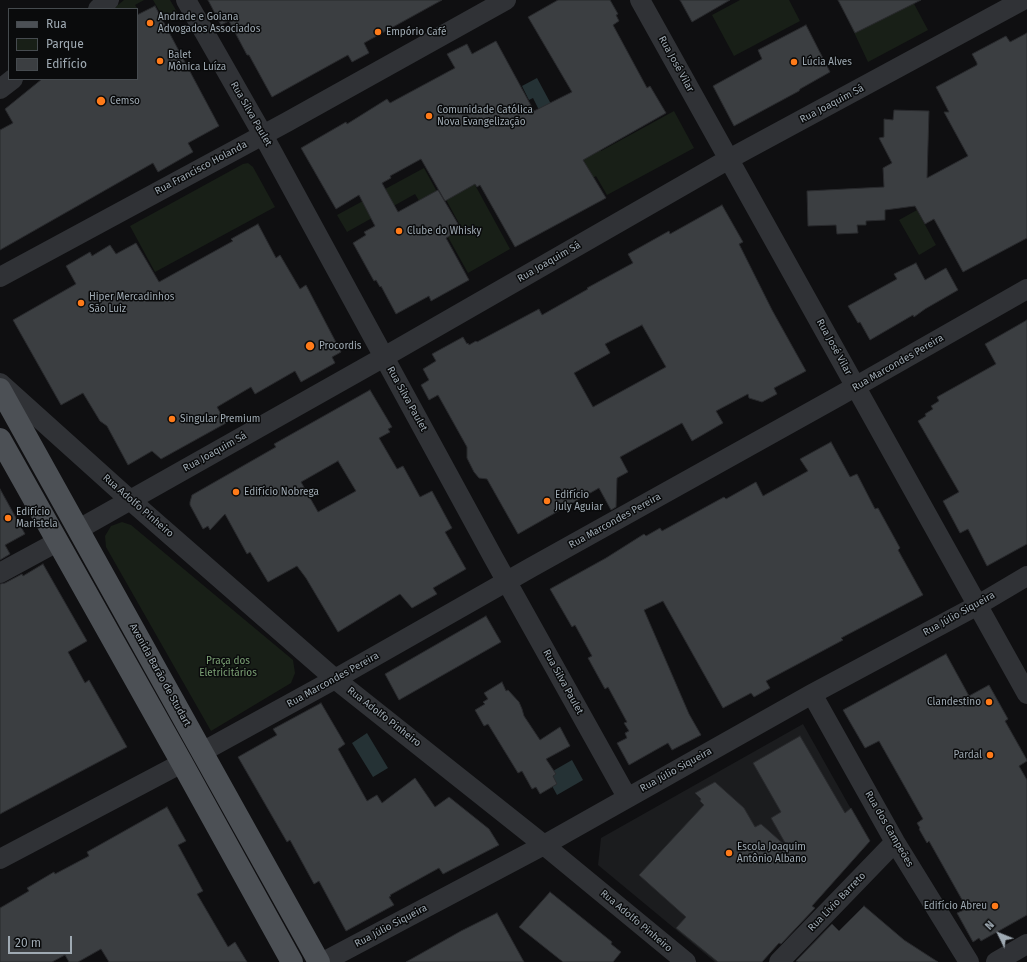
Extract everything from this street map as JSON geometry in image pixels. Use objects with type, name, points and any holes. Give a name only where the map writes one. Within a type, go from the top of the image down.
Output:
[{"type":"main road","name":"Avenida Barão de Studart","points":[[0,389],[319,962]]},
{"type":"main road","points":[[0,439],[292,962]]},
{"type":"street","points":[[99,8],[109,0]]},
{"type":"street","name":"Rua Silva Paulet","points":[[186,0],[263,134],[506,581],[627,797]]},
{"type":"street","name":"Rua Francisco Holanda","points":[[0,277],[506,0]]},
{"type":"street","name":"Rua José Vilar","points":[[640,0],[1027,694]]},
{"type":"street","name":"Rua Joaquim Sá","points":[[78,530],[384,357],[729,159],[1023,0]]},
{"type":"street","points":[[0,89],[12,80]]},
{"type":"street","name":"Rua Marcondes Pereira","points":[[202,752],[856,387],[1027,289]]},
{"type":"street","name":"Rua Adolfo Pinheiro","points":[[0,383],[130,500],[335,679],[544,845],[686,962]]},
{"type":"street","points":[[0,573],[57,542]]},
{"type":"street","name":"Rua Júlio Siqueira","points":[[323,962],[544,845],[627,797],[1027,576]]},
{"type":"street","name":"Rua dos Campeões","points":[[812,694],[895,842],[969,962]]},
{"type":"street","points":[[0,859],[182,763]]},
{"type":"street","name":"Rua Lívio Barreto","points":[[779,962],[895,842]]},
{"type":"street","points":[[996,962],[1027,944]]},
{"type":"shaded area","points":[[537,78],[551,104],[539,110],[533,98],[529,100],[522,86]]},
{"type":"shaded area","name":"Escola Joaquim Antônio Albano","points":[[803,724],[869,841],[760,962],[715,962],[598,865],[601,838]]},
{"type":"shaded area","points":[[367,733],[388,768],[373,777],[352,743]]},
{"type":"shaded area","points":[[572,760],[583,780],[557,795],[546,775]]},
{"type":"green space","points":[[124,0],[144,0],[135,5],[137,8],[114,8]]},
{"type":"green space","points":[[153,0],[170,0],[177,12],[164,19]]},
{"type":"green space","points":[[740,0],[789,0],[800,21],[734,56],[712,15]]},
{"type":"green space","points":[[912,0],[928,30],[868,62],[852,28],[901,1]]},
{"type":"green space","points":[[674,111],[694,148],[607,195],[596,176],[593,178],[573,140],[590,130],[601,151]]},
{"type":"green space","points":[[248,163],[253,167],[275,207],[155,272],[130,226],[243,164]]},
{"type":"green space","points":[[424,168],[441,199],[424,209],[415,194],[347,232],[337,215]]},
{"type":"green space","points":[[474,183],[510,249],[468,273],[448,237],[462,229],[443,194]]},
{"type":"green space","points":[[917,210],[936,245],[919,255],[899,220]]},
{"type":"green space","name":"Praça dos Eletricitários","points":[[122,522],[131,525],[293,660],[295,673],[291,683],[211,731],[106,547],[105,536],[111,526]]},
{"type":"building","points":[[208,0],[442,0],[364,43],[369,53],[352,62],[348,55],[272,97],[229,21],[221,25]]},
{"type":"building","points":[[558,0],[610,0],[618,14],[616,15],[619,21],[613,25],[647,88],[650,86],[666,113],[583,160],[606,198],[515,247],[480,185],[477,187],[475,184],[445,201],[421,159],[390,176],[391,178],[382,183],[398,212],[438,190],[461,229],[446,238],[469,280],[431,301],[429,296],[396,314],[381,286],[380,287],[376,280],[374,281],[353,243],[366,235],[364,232],[375,226],[359,195],[336,209],[301,148],[346,122],[347,124],[387,99],[390,103],[455,68],[447,54],[467,44],[472,54],[496,41],[534,111],[572,92],[528,17]]},
{"type":"building","points":[[680,0],[730,0],[692,22]]},
{"type":"building","points":[[838,0],[921,0],[855,33]]},
{"type":"building","points":[[155,6],[219,126],[188,143],[193,152],[158,172],[153,163],[0,250],[0,130],[13,123],[5,109],[41,80],[138,80],[138,14]]},
{"type":"building","points":[[806,25],[830,72],[799,91],[734,126],[713,86],[762,59],[758,50]]},
{"type":"building","points":[[1027,33],[1027,238],[963,272],[934,219],[925,224],[915,206],[885,210],[885,220],[866,221],[866,225],[857,225],[858,233],[837,234],[836,225],[808,226],[807,191],[884,187],[883,168],[892,163],[879,138],[884,137],[884,119],[893,120],[894,110],[929,111],[927,178],[968,156],[944,112],[949,112],[936,87],[977,65],[972,54],[1006,36],[1010,42]]},
{"type":"building","points":[[722,205],[743,242],[739,244],[772,310],[806,371],[774,388],[777,394],[762,402],[749,398],[748,394],[716,411],[723,423],[692,441],[682,423],[620,457],[628,472],[617,478],[616,507],[611,510],[599,488],[518,534],[487,479],[479,478],[474,472],[467,458],[467,447],[438,395],[429,400],[421,385],[429,380],[423,369],[436,361],[432,354],[463,337],[469,345],[539,309],[542,315],[633,263],[628,254],[669,231],[670,234]],"holes":[[[642,325],[666,367],[593,407],[574,373],[610,353],[605,344]]]},
{"type":"building","points":[[258,224],[276,258],[280,255],[300,289],[306,285],[341,352],[332,357],[335,363],[301,382],[295,371],[255,394],[251,387],[217,407],[226,423],[161,459],[152,451],[128,465],[107,426],[100,421],[83,393],[61,405],[13,320],[76,284],[66,266],[90,252],[92,256],[110,245],[116,254],[136,243],[159,282],[233,241],[231,239]]},
{"type":"building","points":[[916,263],[925,280],[946,268],[958,290],[914,317],[913,315],[870,340],[860,322],[858,323],[848,306],[897,279],[894,274]]},
{"type":"building","points":[[1027,320],[1027,544],[987,566],[968,529],[960,533],[943,501],[959,492],[918,421],[933,409],[931,406],[939,401],[937,397],[996,364],[985,344]]},
{"type":"building","points":[[370,390],[392,427],[388,429],[390,432],[379,438],[397,469],[403,466],[420,497],[432,491],[452,528],[445,532],[466,569],[433,588],[437,594],[412,608],[400,594],[338,632],[306,578],[297,566],[268,582],[250,552],[247,554],[225,514],[210,530],[208,526],[203,529],[190,505],[192,495],[276,447],[274,444]],"holes":[[[338,461],[356,491],[318,512],[301,482]]]},
{"type":"building","points":[[831,442],[850,477],[857,474],[875,509],[878,508],[900,548],[898,550],[923,595],[841,638],[843,640],[766,681],[770,688],[754,697],[751,693],[723,708],[663,601],[644,610],[689,714],[701,735],[672,750],[668,743],[629,765],[617,743],[627,738],[625,733],[629,731],[624,723],[627,722],[608,687],[605,689],[588,658],[592,656],[575,625],[572,627],[550,589],[606,558],[644,534],[646,536],[660,528],[662,531],[724,497],[726,499],[756,482],[763,496],[808,471],[800,459]]},
{"type":"building","name":"Edifício Maristela","points":[[0,489],[25,534],[5,545],[10,554],[0,560]]},
{"type":"building","points":[[43,564],[87,641],[68,652],[85,683],[89,680],[127,747],[0,814],[0,584],[22,574],[23,576]]},
{"type":"building","points":[[486,616],[501,642],[399,700],[385,674]]},
{"type":"building","points":[[946,654],[969,696],[989,685],[1008,719],[1005,721],[1027,760],[1019,766],[1027,780],[1027,915],[981,941],[979,938],[973,942],[957,913],[964,910],[962,906],[965,905],[929,841],[927,843],[919,829],[920,828],[917,823],[923,819],[879,741],[865,748],[843,710]]},
{"type":"building","points":[[502,682],[506,691],[508,690],[519,702],[524,716],[540,740],[560,727],[570,746],[546,759],[556,774],[553,776],[557,784],[540,794],[536,787],[532,789],[522,771],[518,773],[488,724],[484,726],[475,710],[485,704],[483,702],[488,699],[484,693]]},
{"type":"building","points":[[321,703],[345,744],[338,749],[367,801],[377,795],[382,803],[415,778],[435,807],[449,797],[489,829],[499,845],[443,874],[439,868],[390,895],[391,896],[389,897],[394,905],[346,931],[319,881],[314,884],[290,840],[287,842],[238,757],[277,735],[273,729]]},
{"type":"building","name":"Escola Joaquim Antônio Albano","points":[[800,736],[845,813],[851,808],[870,841],[812,906],[815,908],[762,962],[718,962],[676,928],[686,917],[639,875],[704,805],[695,793],[715,782],[744,808],[755,827],[761,824],[788,848],[771,818],[781,812],[753,763]]},
{"type":"building","points":[[167,807],[186,841],[178,845],[203,891],[197,894],[228,947],[235,942],[247,962],[109,962],[101,949],[78,962],[69,962],[65,955],[52,962],[0,962],[0,908],[29,891],[27,888],[54,872],[55,874],[89,856],[87,852]]},
{"type":"building","points":[[550,892],[612,942],[611,944],[621,952],[613,962],[563,962],[519,927]]},
{"type":"building","points":[[864,906],[904,940],[938,962],[796,961],[832,924],[839,931]]},
{"type":"building","points":[[497,913],[524,962],[406,962],[461,931]]},
{"type":"place","name":"Andrade e Goiana Advogados Associados","points":[[150,23]]},
{"type":"place","name":"Empório Café","points":[[378,32]]},
{"type":"place","name":"Balet Mônica Luíza","points":[[160,61]]},
{"type":"place","name":"Lúcia Alves","points":[[794,62]]},
{"type":"place","name":"Cemso","points":[[101,101]]},
{"type":"place","name":"Comunidade Católica Nova Evangelização","points":[[429,116]]},
{"type":"place","name":"Clube do Whisky","points":[[399,231]]},
{"type":"place","name":"Hiper Mercadinhos São Luiz","points":[[81,303]]},
{"type":"place","name":"Procordis","points":[[310,346]]},
{"type":"place","name":"Singular Premium","points":[[172,419]]},
{"type":"place","name":"Edifício Nobrega","points":[[236,492]]},
{"type":"place","name":"Edifício July Aguiar","points":[[547,501]]},
{"type":"place","name":"Edifício Maristela","points":[[8,518]]},
{"type":"place","name":"Clandestino","points":[[989,702]]},
{"type":"place","name":"Pardal","points":[[990,755]]},
{"type":"place","name":"Escola Joaquim Antônio Albano","points":[[729,853]]},
{"type":"place","name":"Edifício Abreu","points":[[995,906]]}]
